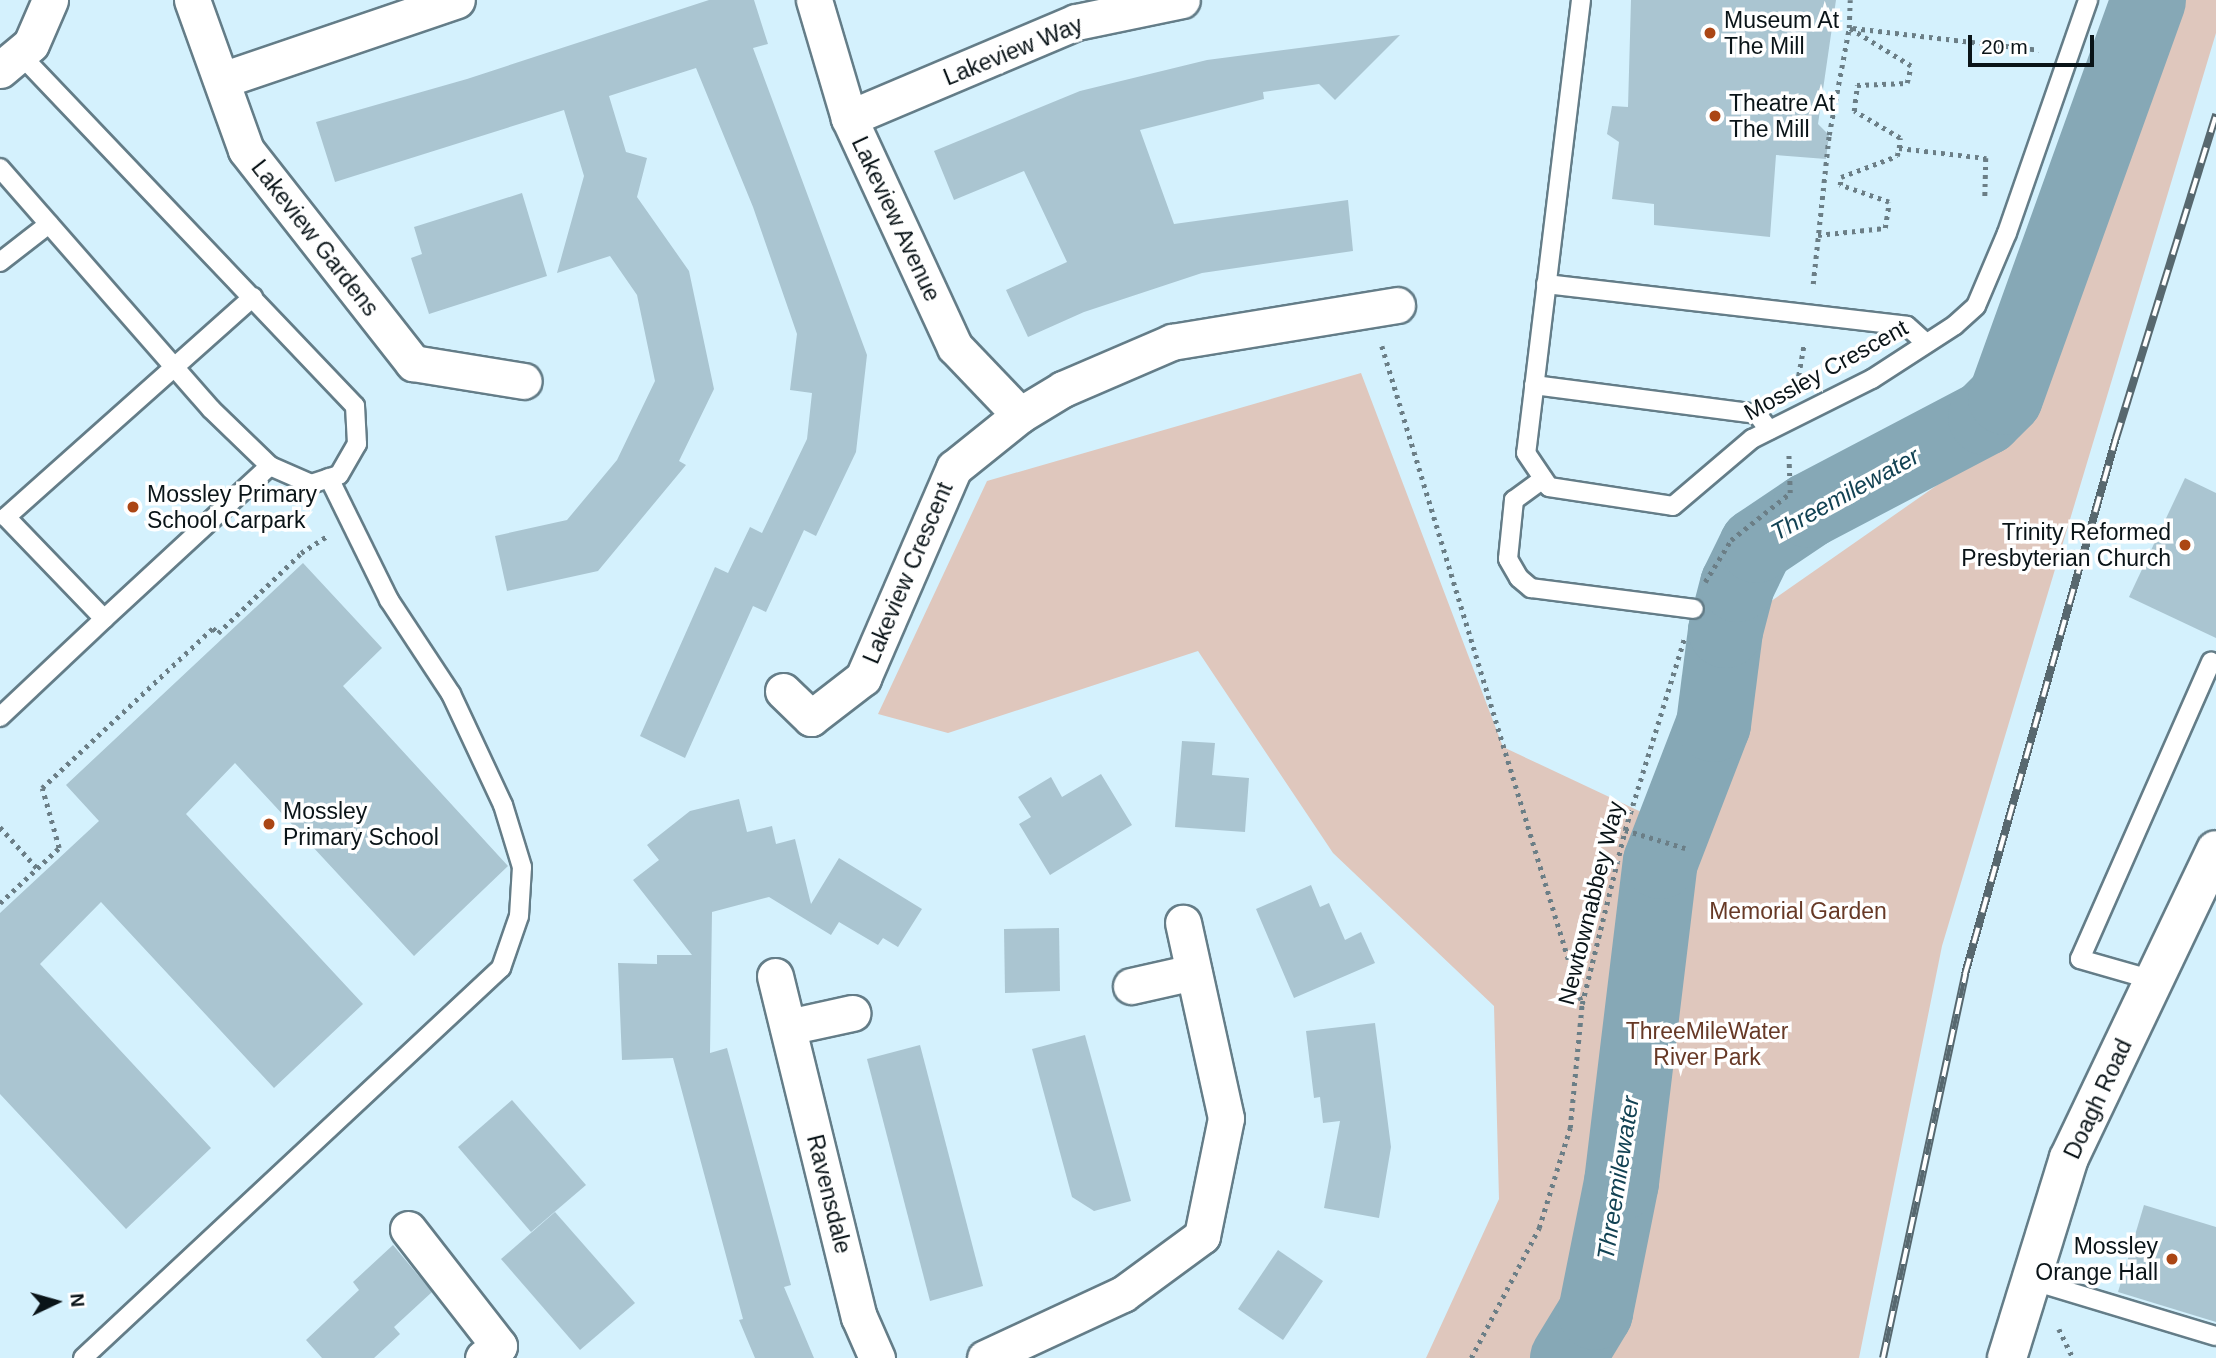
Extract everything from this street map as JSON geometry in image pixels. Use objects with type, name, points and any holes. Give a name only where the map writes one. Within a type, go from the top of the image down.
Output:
[{"type":"main road","name":"Doagh Road","points":[[2007,1358],[2069,1158],[2216,850]]},
{"type":"street","points":[[10,62],[31,44],[50,0]]},
{"type":"street","name":"Lakeview Gardens","points":[[192,0],[246,150],[413,363],[524,381]]},
{"type":"street","points":[[222,80],[457,0]]},
{"type":"street","name":"Lakeview Avenue","points":[[814,0],[849,118],[955,347],[1020,415]]},
{"type":"street","name":"Lakeview Way","points":[[849,118],[1076,22],[1182,0]]},
{"type":"street","name":"Lakeview Crescent","points":[[783,691],[811,718],[863,678],[954,468],[1020,415],[1063,389],[1172,342],[1385,308]]},
{"type":"street","points":[[985,1358],[1123,1294],[1202,1236],[1226,1118],[1183,923]]},
{"type":"street","points":[[1131,986],[1193,972]]},
{"type":"street","name":"Ravensdale","points":[[775,976],[859,1317],[877,1358]]},
{"type":"street","points":[[788,1027],[852,1013]]},
{"type":"street","points":[[408,1229],[499,1346],[483,1358]]},
{"type":"lane","points":[[1581,0],[1526,453],[1543,479],[1514,500],[1508,559],[1519,578],[1531,589],[1694,609]]},
{"type":"lane","name":"Mossley Crescent","points":[[1543,479],[1549,487],[1673,506],[1752,439],[1872,379],[1976,306],[2018,199],[2088,0]]},
{"type":"lane","points":[[0,168],[173,366],[270,466],[311,484],[339,475],[357,444],[355,406],[253,297],[10,62]]},
{"type":"lane","points":[[0,262],[48,224]]},
{"type":"lane","points":[[1546,284],[1907,326],[1926,343]]},
{"type":"lane","points":[[104,619],[6,517],[253,297]]},
{"type":"lane","points":[[1534,385],[1757,414],[1769,430]]},
{"type":"lane","points":[[0,717],[270,466]]},
{"type":"lane","points":[[83,1358],[501,968],[519,916],[522,867],[503,805],[451,694],[389,600],[329,478]]},
{"type":"lane","points":[[2153,981],[2080,959],[2211,662]]},
{"type":"lane","points":[[2030,1280],[2216,1336]]},
{"type":"path","points":[[1849,28],[1911,65],[1907,83],[1857,85],[1854,111],[1900,138],[1899,148],[1897,156],[1841,177],[1840,185],[1889,202],[1885,228],[1818,235],[1829,135],[1849,28],[1850,0]]},
{"type":"path","points":[[1849,28],[2043,51]]},
{"type":"path","points":[[1899,148],[1986,158],[1983,198],[2018,199]]},
{"type":"path","points":[[1385,308],[1582,1004]]},
{"type":"path","name":"Newtownabbey Way","points":[[1471,1358],[1539,1228],[1570,1128],[1582,1004],[1627,831],[1700,589],[1731,540],[1790,493],[1790,482]]},
{"type":"path","points":[[0,902],[59,848],[42,788],[213,628],[218,633],[301,553],[350,522]]},
{"type":"path","points":[[0,827],[37,868]]},
{"type":"path","points":[[1627,831],[1685,848]]},
{"type":"green space","name":"ThreeMileWater River Park","points":[[2147,0],[2216,0],[2216,33],[1942,946],[1859,1358],[1426,1358],[1499,1199],[1494,1006],[1333,853],[1198,651],[948,733],[878,714],[987,481],[1361,373],[1503,747],[1688,834],[1767,604],[2016,430]]},
{"type":"building","points":[[709,0],[754,0],[768,44],[753,48],[867,355],[856,452],[816,536],[804,530],[766,612],[753,606],[685,758],[640,736],[715,567],[728,573],[750,527],[762,533],[807,439],[812,393],[790,390],[797,334],[753,207],[696,68],[609,96],[626,152],[647,158],[637,197],[689,271],[714,389],[679,461],[686,465],[598,571],[507,591],[495,536],[567,520],[617,460],[655,381],[637,295],[610,256],[557,273],[584,176],[564,110],[335,182],[316,122],[467,79]]},
{"type":"building","name":"Theatre At The Mill","points":[[1631,0],[1836,0],[1818,124],[1829,135],[1826,159],[1776,155],[1770,237],[1654,225],[1654,204],[1612,199],[1619,142],[1607,134],[1612,106],[1628,107]]},
{"type":"building","points":[[1400,35],[1335,100],[1319,84],[1263,92],[1264,99],[1140,130],[1174,224],[1348,200],[1353,251],[1202,273],[1084,312],[1028,337],[1006,290],[1067,262],[1024,171],[954,200],[934,151],[1080,91],[1207,60]]},
{"type":"building","points":[[522,193],[547,276],[429,314],[411,258],[422,254],[414,227]]},
{"type":"building","name":"Trinity Reformed Presbyterian Church","points":[[2185,478],[2216,493],[2216,638],[2129,597]]},
{"type":"building","points":[[303,563],[382,648],[343,686],[508,866],[414,956],[235,763],[186,814],[363,1004],[274,1088],[101,902],[40,964],[211,1148],[126,1229],[0,1094],[0,913],[99,821],[66,785]]},
{"type":"building","points":[[1182,741],[1215,743],[1212,775],[1249,778],[1245,832],[1175,827]]},
{"type":"building","points":[[1101,774],[1132,825],[1050,875],[1019,824],[1031,817],[1018,797],[1051,777],[1062,797]]},
{"type":"building","points":[[739,799],[747,832],[772,826],[776,844],[795,839],[811,904],[839,858],[922,909],[898,947],[883,938],[878,945],[839,922],[831,935],[769,897],[712,912],[710,1053],[727,1048],[791,1285],[784,1287],[814,1358],[755,1358],[739,1320],[743,1319],[673,1058],[622,1060],[618,963],[657,964],[657,955],[692,955],[633,880],[659,860],[647,845],[690,811]]},
{"type":"building","points":[[1311,885],[1320,907],[1329,903],[1345,940],[1361,932],[1375,963],[1294,998],[1256,909]]},
{"type":"building","points":[[1059,928],[1060,991],[1005,993],[1004,929]]},
{"type":"building","points":[[1375,1023],[1391,1147],[1379,1218],[1324,1208],[1340,1121],[1323,1123],[1320,1097],[1314,1098],[1306,1031]]},
{"type":"building","points":[[1085,1035],[1131,1201],[1094,1211],[1072,1197],[1032,1049]]},
{"type":"building","points":[[920,1045],[983,1286],[930,1301],[867,1059]]},
{"type":"building","points":[[512,1100],[586,1185],[531,1232],[458,1147]]},
{"type":"building","name":"Mossley Orange Hall","points":[[2144,1205],[2216,1227],[2216,1322],[2118,1292]]},
{"type":"building","points":[[555,1212],[635,1303],[580,1350],[501,1259]]},
{"type":"building","points":[[393,1245],[432,1292],[394,1327],[400,1334],[374,1358],[322,1358],[306,1340],[359,1290],[353,1282]]},
{"type":"building","points":[[1278,1250],[1323,1281],[1283,1340],[1238,1309]]},
{"type":"waterway","name":"Threemilewater","points":[[1567,1358],[1595,1312],[1621,1182],[1660,861],[1713,724],[1725,630],[1737,584],[1756,545],[1808,510],[1985,417],[2005,397],[2148,0]]},
{"type":"railway","points":[[1883,1358],[1965,974],[2116,438],[2216,114]]},
{"type":"place","name":"Museum At The Mill","points":[[1710,33]]},
{"type":"place","name":"Theatre At The Mill","points":[[1715,116]]},
{"type":"place","name":"Mossley Primary School Carpark","points":[[133,507]]},
{"type":"place","name":"Trinity Reformed Presbyterian Church","points":[[2185,545]]},
{"type":"place","name":"Mossley Primary School","points":[[269,824]]},
{"type":"place","name":"Mossley Orange Hall","points":[[2172,1259]]},
{"type":"park label","name":"Memorial Garden","points":[[1798,911]]}]
